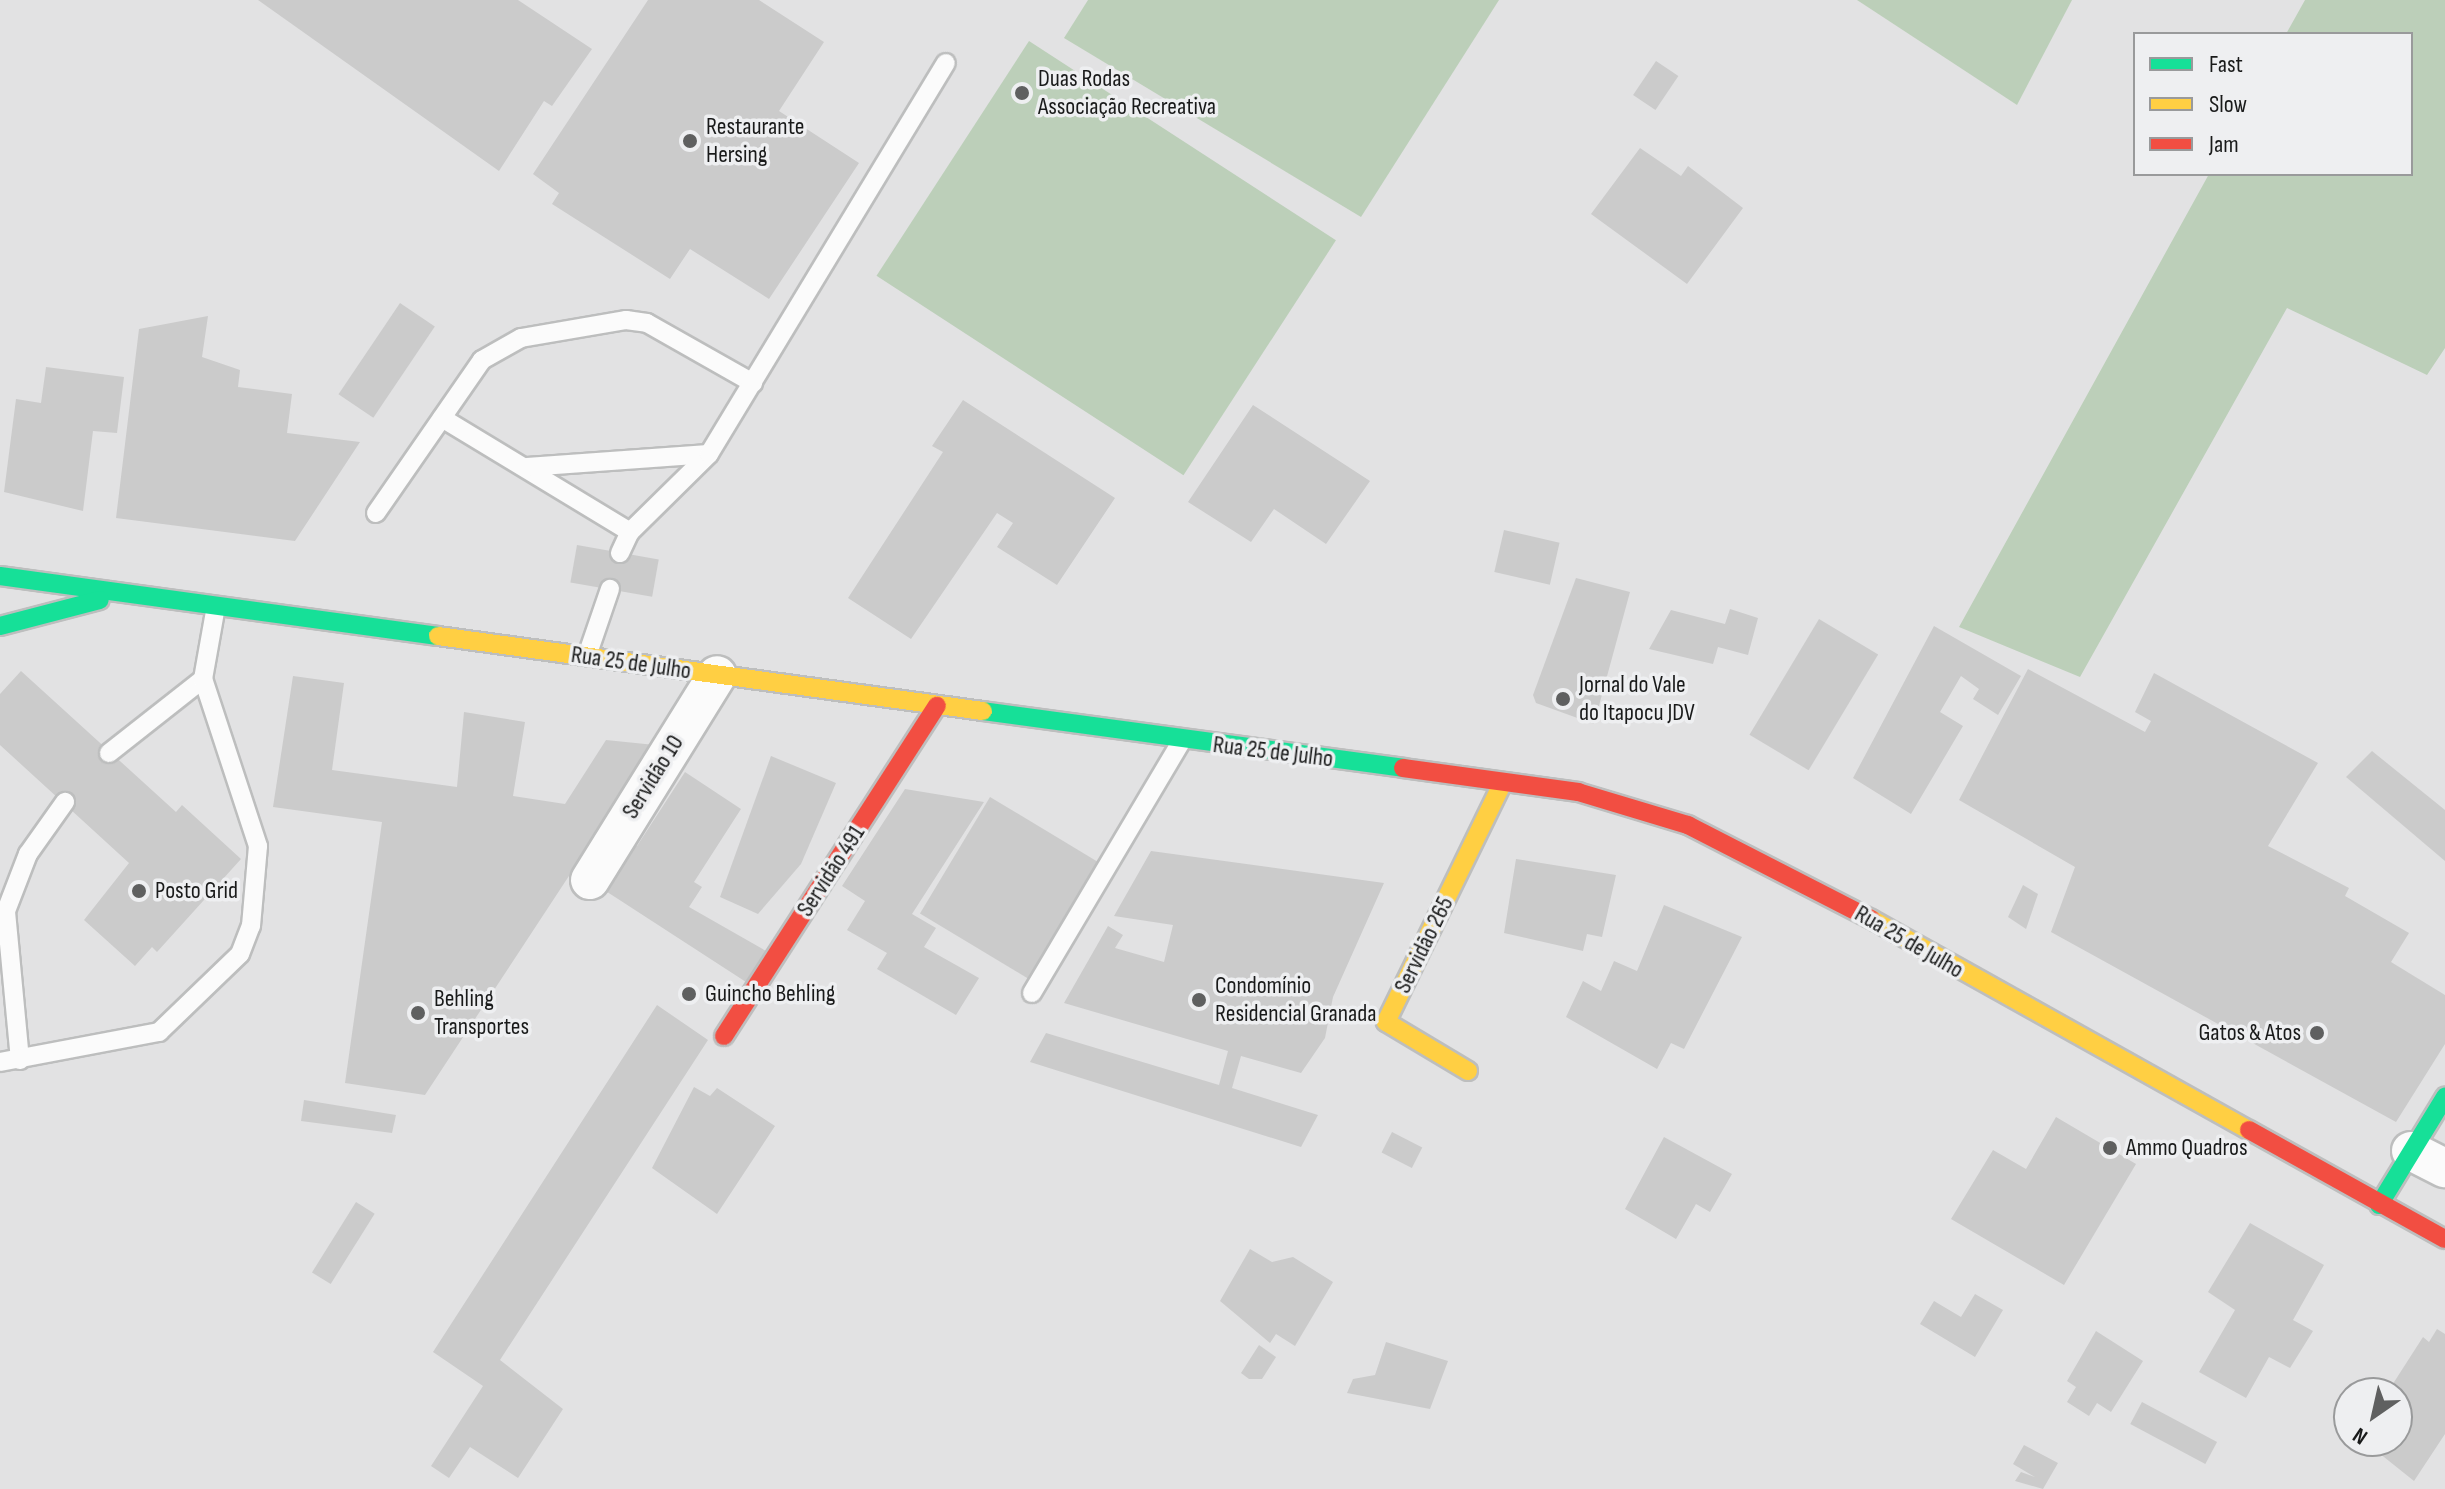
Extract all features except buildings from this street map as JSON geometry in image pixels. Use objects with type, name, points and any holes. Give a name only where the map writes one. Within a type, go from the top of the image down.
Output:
[{"type":"main road","name":"Rua 25 de Julho","points":[[0,576],[1578,792],[1688,825],[1764,861],[2445,1239]]},
{"type":"main road","points":[[0,626],[130,594]]},
{"type":"main road","name":"Servidão 491","points":[[724,1036],[937,706]]},
{"type":"main road","name":"Servidão 265","points":[[1468,1071],[1386,1022],[1503,782]]},
{"type":"main road","points":[[2379,1205],[2445,1097]]},
{"type":"street","name":"Servidão 10","points":[[590,880],[717,675]]},
{"type":"street","points":[[2411,1151],[2445,1168]]},
{"type":"lane","points":[[620,553],[630,532],[709,454],[946,63]]},
{"type":"lane","points":[[376,513],[442,418],[499,346],[626,320],[647,323],[753,383]]},
{"type":"lane","points":[[442,418],[630,532]]},
{"type":"lane","points":[[527,467],[709,454]]},
{"type":"lane","points":[[587,656],[610,589]]},
{"type":"lane","points":[[0,1062],[159,1032],[240,954],[251,926],[258,846],[203,679],[216,606]]},
{"type":"lane","points":[[109,753],[203,679]]},
{"type":"lane","points":[[1032,993],[1182,740]]},
{"type":"lane","points":[[20,1060],[6,911],[28,854],[65,802]]},
{"type":"green space","points":[[1088,0],[1499,0],[1361,217],[1064,38]]},
{"type":"green space","points":[[1857,0],[2072,0],[2017,105]]},
{"type":"green space","points":[[2305,0],[2445,0],[2445,348],[2427,375],[2287,308],[2080,677],[1959,627],[2208,176],[2413,176],[2413,32],[2287,32]]},
{"type":"green space","points":[[1029,41],[1336,240],[1183,475],[877,276]]},
{"type":"traffic: fast","points":[[0,576],[438,636]]},
{"type":"traffic: fast","points":[[0,626],[100,600]]},
{"type":"traffic: fast","points":[[983,711],[1403,768]]},
{"type":"traffic: fast","points":[[2379,1205],[2445,1097]]},
{"type":"traffic: slow","points":[[438,636],[983,711]]},
{"type":"traffic: slow","points":[[1468,1071],[1386,1022],[1503,782]]},
{"type":"traffic: slow","points":[[1871,919],[2249,1130]]},
{"type":"traffic: jam","points":[[724,1036],[937,706]]},
{"type":"traffic: jam","points":[[1403,768],[1578,792],[1688,825],[1871,919]]},
{"type":"traffic: jam","points":[[2249,1130],[2445,1239]]},
{"type":"place","name":"Duas Rodas Associação Recreativa","points":[[1022,93]]},
{"type":"place","name":"Restaurante Hersing","points":[[690,141]]},
{"type":"place","name":"Jornal do Vale do Itapocu JDV","points":[[1563,699]]},
{"type":"place","name":"Posto Grid","points":[[139,891]]},
{"type":"place","name":"Guincho Behling","points":[[689,994]]},
{"type":"place","name":"Condomínio Residencial Granada","points":[[1199,1000]]},
{"type":"place","name":"Behling Transportes","points":[[418,1013]]},
{"type":"place","name":"Gatos & Atos","points":[[2317,1033]]},
{"type":"place","name":"Ammo Quadros","points":[[2110,1148]]}]
